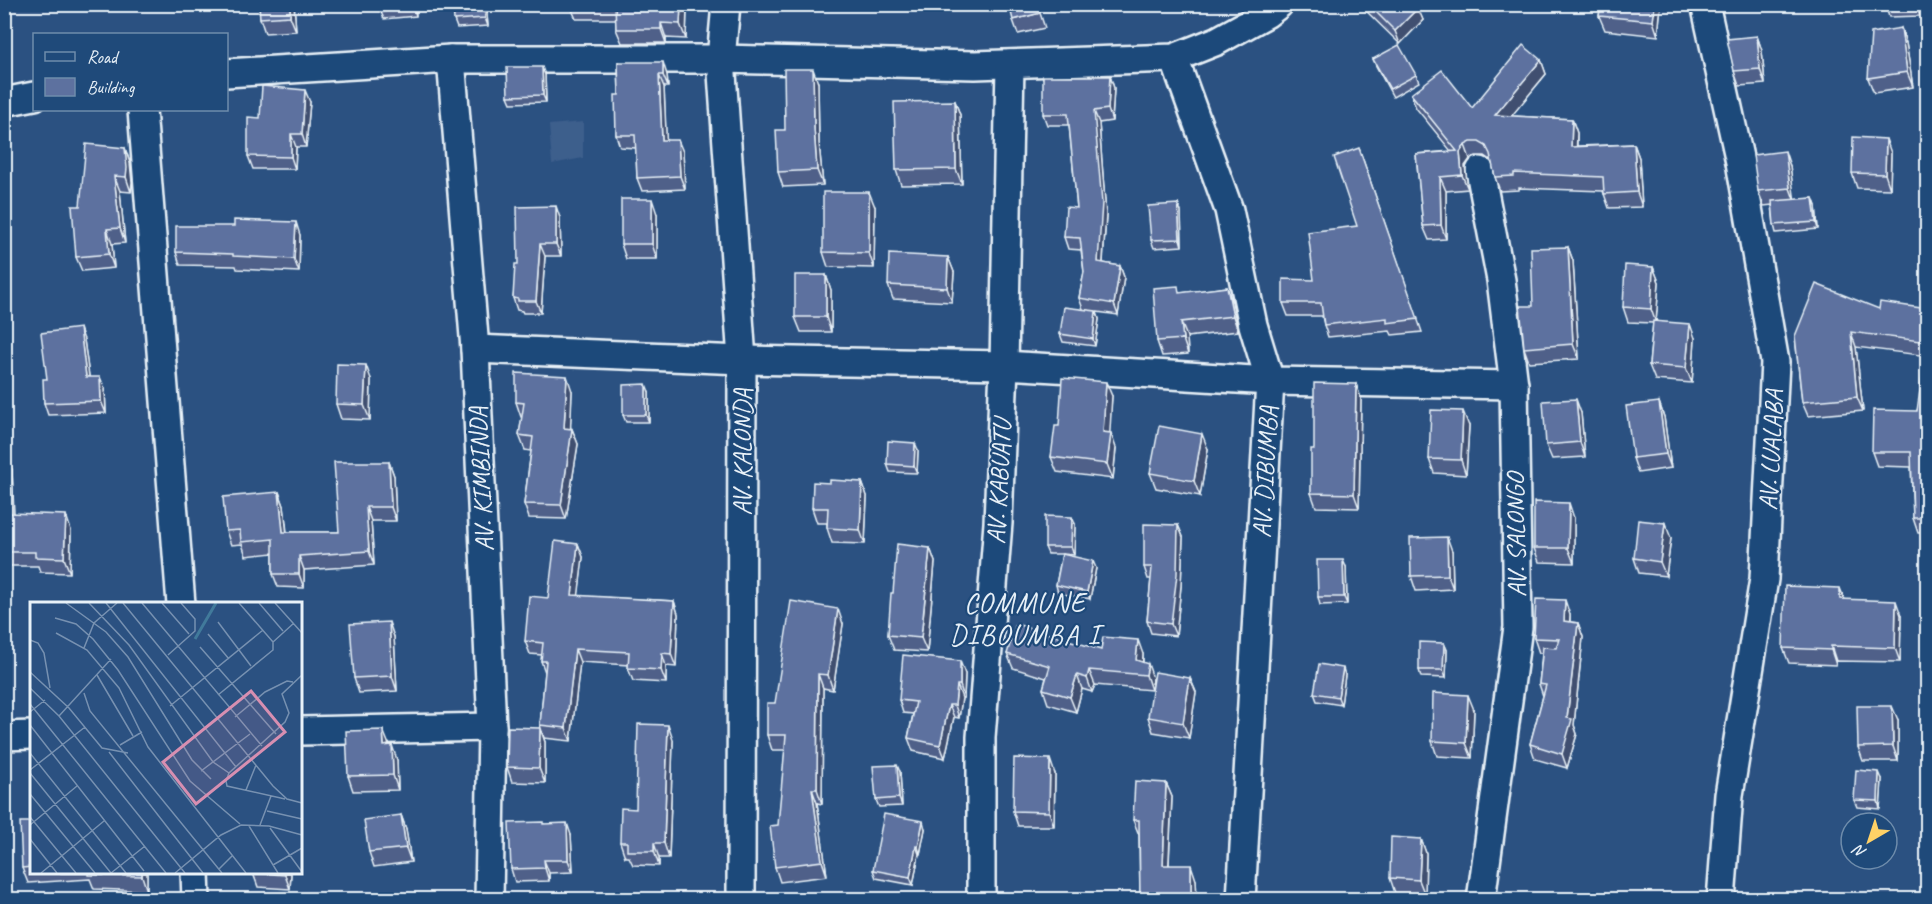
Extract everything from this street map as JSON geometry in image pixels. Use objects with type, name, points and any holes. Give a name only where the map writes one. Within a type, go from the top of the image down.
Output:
[{"type":"street","name":"AV. KALONDA","points":[[726,4],[721,59],[742,360],[741,900]]},
{"type":"street","points":[[228,73],[451,59],[721,59],[975,65],[1174,58],[1217,40],[1266,14],[1279,4]]},
{"type":"street","name":"AV. LUALABA","points":[[1705,4],[1740,162],[1775,362],[1764,579],[1729,795],[1721,900]]},
{"type":"street","name":"AV. DIBUMBA","points":[[1174,58],[1229,210],[1253,325],[1270,381],[1241,900]]},
{"type":"street","name":"AV. KIMBINDA","points":[[451,59],[475,349],[492,727],[489,900]]},
{"type":"street","name":"AV. KABUATU","points":[[981,900],[981,736],[998,523],[1004,365],[1010,64]]},
{"type":"street","points":[[4,102],[33,96]]},
{"type":"street","points":[[142,111],[181,602]]},
{"type":"street","name":"AV. SALONGO","points":[[1480,171],[1501,280],[1514,385],[1518,627],[1481,900]]},
{"type":"street","points":[[475,349],[742,360],[1004,365],[1270,381],[1514,385]]},
{"type":"street","points":[[302,731],[492,727]]},
{"type":"street","points":[[4,736],[30,735]]},
{"type":"street","points":[[195,874],[196,900]]},
{"type":"shaded area","points":[[583,122],[583,158],[552,164],[549,125]]},
{"type":"building","points":[[259,4],[290,4],[290,16],[260,18]]},
{"type":"building","points":[[380,4],[413,4],[414,8],[381,12]]},
{"type":"building","points":[[453,4],[484,4],[485,18],[454,20]]},
{"type":"building","points":[[615,4],[681,4],[680,24],[661,23],[661,29],[616,29]]},
{"type":"building","points":[[1009,4],[1036,4],[1040,13],[1013,20]]},
{"type":"building","points":[[1368,4],[1415,4],[1418,8],[1395,31]]},
{"type":"building","points":[[1601,4],[1655,4],[1653,21],[1599,16]]},
{"type":"building","points":[[1885,4],[1917,4],[1917,6],[1885,7]]},
{"type":"building","points":[[1901,28],[1907,72],[1868,78],[1871,33]]},
{"type":"building","points":[[1757,36],[1760,69],[1734,71],[1727,39]]},
{"type":"building","points":[[1399,45],[1416,75],[1390,89],[1373,59]]},
{"type":"building","points":[[1523,45],[1541,60],[1495,115],[1572,119],[1571,147],[1634,144],[1637,192],[1604,194],[1603,177],[1514,173],[1514,176],[1495,177],[1486,146],[1479,142],[1471,142],[1465,145],[1460,152],[1462,175],[1440,177],[1441,225],[1423,226],[1416,154],[1457,151],[1411,94],[1442,70],[1472,108]]},
{"type":"building","points":[[618,62],[663,62],[663,75],[659,75],[662,140],[678,140],[680,176],[637,178],[635,135],[616,135],[615,95],[619,95]]},
{"type":"building","points":[[507,67],[542,67],[543,95],[508,96]]},
{"type":"building","points":[[784,69],[813,69],[817,170],[778,172],[776,130],[785,130]]},
{"type":"building","points":[[1043,76],[1110,76],[1108,109],[1094,111],[1102,203],[1098,262],[1120,266],[1114,304],[1079,298],[1084,272],[1080,238],[1064,237],[1066,207],[1077,208],[1068,114],[1043,114]]},
{"type":"building","points":[[262,86],[305,90],[302,134],[291,134],[291,157],[248,156],[248,117],[260,118]]},
{"type":"building","points":[[955,101],[956,169],[896,170],[894,102]]},
{"type":"building","points":[[1853,137],[1886,139],[1885,174],[1852,173]]},
{"type":"building","points":[[86,144],[125,148],[127,168],[126,177],[114,176],[120,228],[107,229],[109,254],[76,257],[72,206],[80,206]]},
{"type":"building","points":[[1359,148],[1418,319],[1387,323],[1387,318],[1324,325],[1321,303],[1283,303],[1283,279],[1314,280],[1308,232],[1357,226],[1334,157]]},
{"type":"building","points":[[1785,151],[1790,188],[1758,191],[1753,155]]},
{"type":"building","points":[[823,192],[869,192],[869,253],[823,252]]},
{"type":"building","points":[[1813,198],[1816,222],[1774,225],[1772,201]]},
{"type":"building","points":[[621,199],[652,199],[652,244],[621,244]]},
{"type":"building","points":[[1178,204],[1180,239],[1151,240],[1148,206]]},
{"type":"building","points":[[556,206],[556,244],[540,244],[536,301],[518,301],[513,298],[515,264],[518,264],[517,207]]},
{"type":"building","points":[[234,220],[296,222],[294,259],[176,252],[176,226],[234,226]]},
{"type":"building","points":[[1568,247],[1573,344],[1524,348],[1520,306],[1533,306],[1531,248]]},
{"type":"building","points":[[889,254],[948,257],[947,288],[888,285]]},
{"type":"building","points":[[1625,265],[1653,267],[1651,309],[1623,307]]},
{"type":"building","points":[[795,275],[826,275],[826,317],[795,317]]},
{"type":"building","points":[[1816,284],[1879,309],[1880,302],[1928,309],[1928,342],[1851,332],[1857,397],[1802,402],[1795,336]]},
{"type":"building","points":[[1178,286],[1179,293],[1227,287],[1233,316],[1181,322],[1183,339],[1157,341],[1153,288]]},
{"type":"building","points":[[1064,307],[1096,311],[1093,339],[1060,334]]},
{"type":"building","points":[[1653,321],[1690,324],[1686,368],[1649,365]]},
{"type":"building","points":[[80,328],[86,377],[100,377],[101,401],[44,403],[43,379],[47,379],[41,333]]},
{"type":"building","points":[[337,364],[366,365],[364,405],[336,404]]},
{"type":"building","points":[[1923,369],[1928,370],[1928,518],[1913,518],[1911,452],[1872,452],[1873,410],[1917,411]]},
{"type":"building","points":[[516,373],[567,376],[564,428],[572,429],[561,505],[524,504],[533,437],[519,435],[524,403],[516,402]]},
{"type":"building","points":[[1062,378],[1106,382],[1103,432],[1111,433],[1107,464],[1051,457],[1055,426],[1059,426]]},
{"type":"building","points":[[1314,383],[1356,384],[1354,494],[1311,493]]},
{"type":"building","points":[[646,384],[646,415],[623,415],[623,385]]},
{"type":"building","points":[[1576,399],[1580,442],[1546,445],[1543,401]]},
{"type":"building","points":[[1659,402],[1666,454],[1633,458],[1626,406]]},
{"type":"building","points":[[1431,410],[1463,411],[1461,460],[1429,459]]},
{"type":"building","points":[[1159,426],[1202,434],[1194,481],[1150,473]]},
{"type":"building","points":[[888,441],[915,443],[914,466],[887,464]]},
{"type":"building","points":[[4,455],[7,455],[9,513],[66,515],[64,558],[35,557],[35,552],[4,552]]},
{"type":"building","points":[[334,462],[389,462],[391,507],[366,507],[369,551],[299,556],[299,574],[273,574],[273,539],[241,542],[240,530],[226,531],[223,497],[279,492],[283,532],[339,532]]},
{"type":"building","points":[[830,480],[862,482],[860,530],[827,528],[828,508],[812,508],[813,482],[830,483]]},
{"type":"building","points":[[1534,502],[1569,503],[1568,548],[1534,548]]},
{"type":"building","points":[[1045,516],[1072,517],[1071,547],[1045,547]]},
{"type":"building","points":[[1638,520],[1665,523],[1660,562],[1634,558]]},
{"type":"building","points":[[1144,524],[1178,525],[1177,574],[1171,624],[1147,621],[1152,567],[1144,567]]},
{"type":"building","points":[[1447,537],[1448,575],[1411,576],[1410,538]]},
{"type":"building","points":[[555,541],[578,544],[572,595],[674,601],[671,654],[662,653],[661,670],[628,668],[629,652],[575,649],[566,728],[540,725],[546,661],[541,661],[543,643],[525,641],[529,596],[548,598]]},
{"type":"building","points":[[897,544],[930,548],[921,638],[888,635]]},
{"type":"building","points":[[1062,554],[1093,561],[1087,592],[1056,585]]},
{"type":"building","points":[[1317,560],[1343,560],[1344,597],[1318,597]]},
{"type":"building","points":[[1785,586],[1840,588],[1840,599],[1896,601],[1895,648],[1831,646],[1831,650],[1783,648]]},
{"type":"building","points":[[1536,599],[1565,600],[1564,621],[1578,623],[1567,718],[1572,719],[1562,754],[1530,744],[1546,685],[1539,684],[1543,647],[1556,648],[1559,639],[1534,638]]},
{"type":"building","points":[[791,601],[838,609],[828,675],[818,674],[817,789],[812,789],[822,861],[775,867],[770,826],[778,825],[786,735],[767,735],[767,703],[775,703]]},
{"type":"building","points":[[389,622],[392,676],[354,678],[350,624]]},
{"type":"building","points":[[1016,624],[1101,650],[1103,637],[1138,640],[1136,660],[1148,664],[1146,675],[1089,670],[1087,678],[1077,675],[1070,697],[1043,689],[1050,666],[1007,654]]},
{"type":"building","points":[[1419,642],[1444,643],[1443,670],[1419,670]]},
{"type":"building","points":[[903,655],[960,661],[960,685],[957,685],[955,705],[949,705],[940,745],[908,738],[916,702],[899,700]]},
{"type":"building","points":[[1319,664],[1343,668],[1338,697],[1314,693]]},
{"type":"building","points":[[1155,672],[1190,678],[1183,723],[1148,717]]},
{"type":"building","points":[[1433,693],[1468,695],[1466,743],[1432,741]]},
{"type":"building","points":[[1857,706],[1892,706],[1893,746],[1858,747]]},
{"type":"building","points":[[638,724],[668,725],[664,843],[654,843],[654,851],[627,851],[627,842],[620,842],[621,808],[636,809]]},
{"type":"building","points":[[508,727],[540,728],[539,768],[507,767]]},
{"type":"building","points":[[383,730],[384,746],[392,745],[393,775],[348,776],[346,731]]},
{"type":"building","points":[[1014,758],[1050,759],[1049,812],[1013,811]]},
{"type":"building","points":[[897,765],[899,798],[876,800],[873,766]]},
{"type":"building","points":[[1856,770],[1879,772],[1878,801],[1854,800]]},
{"type":"building","points":[[1135,781],[1166,783],[1163,865],[1191,865],[1191,899],[1140,900],[1139,820],[1133,820]]},
{"type":"building","points":[[884,814],[923,821],[910,877],[873,870]]},
{"type":"building","points":[[401,815],[406,848],[369,852],[364,820]]},
{"type":"building","points":[[20,822],[30,822],[30,867],[22,868]]},
{"type":"building","points":[[543,822],[543,824],[567,823],[568,860],[544,860],[545,868],[511,869],[509,823]]},
{"type":"building","points":[[1391,837],[1421,839],[1419,880],[1390,878]]},
{"type":"building","points":[[142,874],[142,876],[88,875]]},
{"type":"district","name":"COMMUNE DIBOUMBA I","points":[[1025,618]]}]
